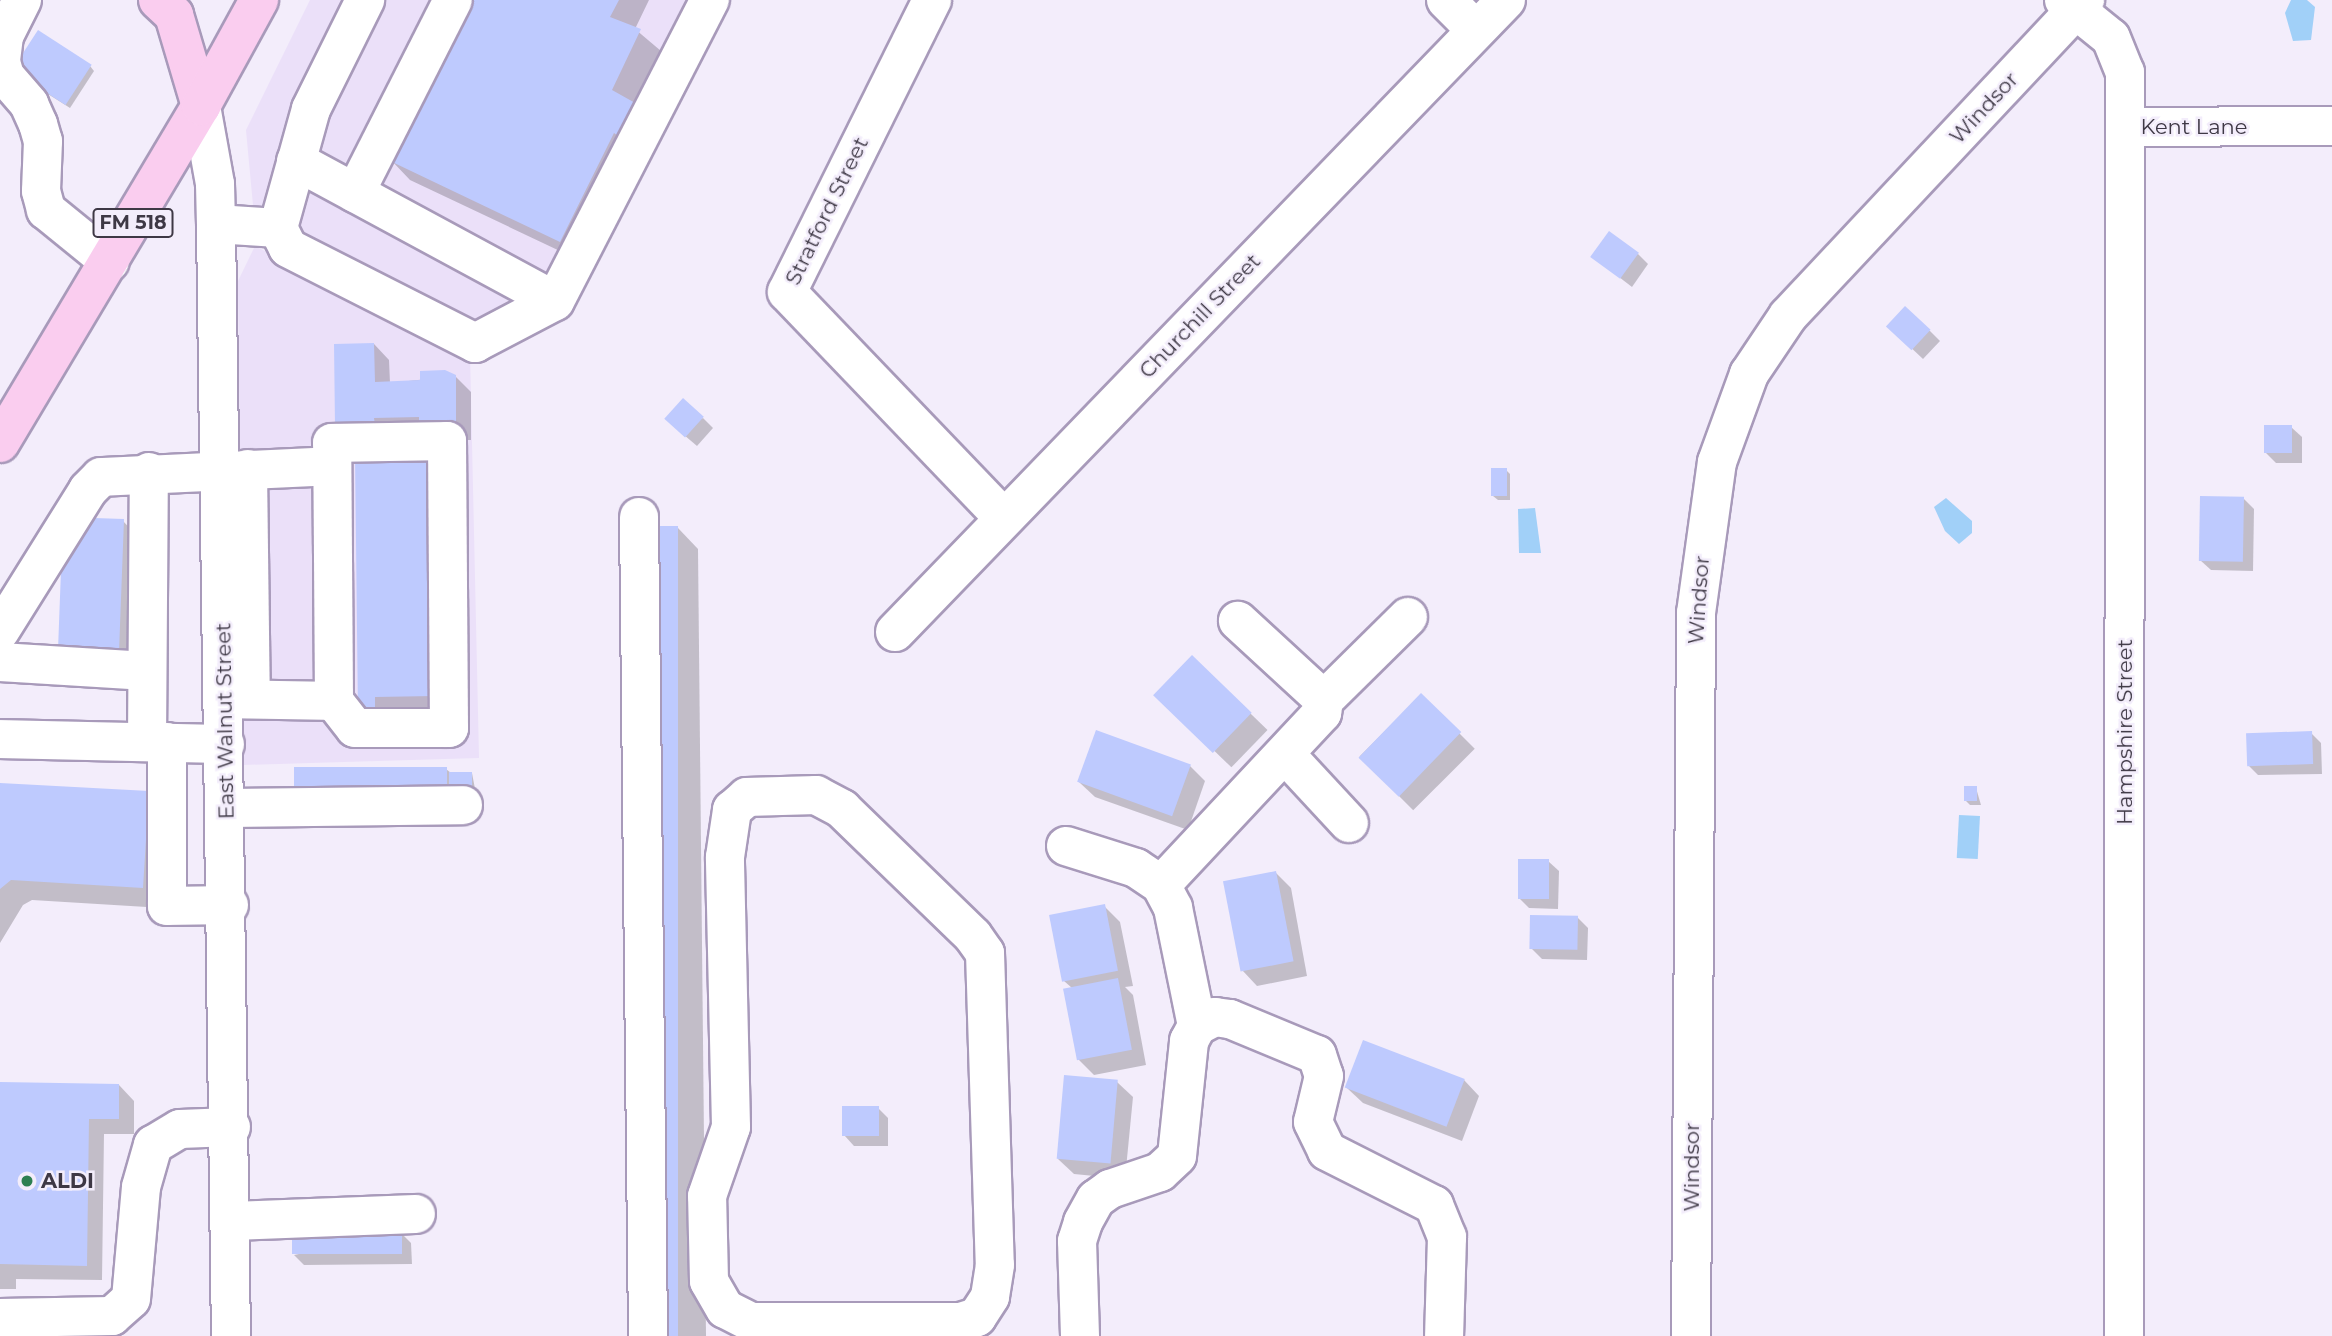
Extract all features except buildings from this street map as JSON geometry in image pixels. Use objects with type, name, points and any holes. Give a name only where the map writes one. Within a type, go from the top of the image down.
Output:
[{"type":"main road","points":[[158,0],[174,15],[201,106]]},
{"type":"main road","name":"FM 518","points":[[0,443],[110,262],[259,0]]},
{"type":"street","points":[[22,0],[4,36],[1,62],[5,76],[29,104],[38,124],[43,141],[41,191],[46,210],[110,262]]},
{"type":"street","points":[[365,0],[311,108],[278,228],[288,248],[475,343],[555,300],[710,0]]},
{"type":"street","points":[[355,193],[453,0]]},
{"type":"street","name":"Stratford Street","points":[[932,0],[786,292],[1004,518]]},
{"type":"street","points":[[1446,0],[1476,30]]},
{"type":"street","name":"Churchill Street","points":[[895,632],[1506,0]]},
{"type":"street","name":"Kent Lane","points":[[2075,3],[2111,38],[2125,72],[2126,127],[2332,126]]},
{"type":"street","name":"Windsor","points":[[1691,1336],[1696,613],[1717,461],[1749,374],[1788,316],[2075,3]]},
{"type":"street","name":"East Walnut Street","points":[[201,106],[215,184],[234,470],[238,699],[225,744],[229,905],[231,1336]]},
{"type":"street","name":"Hampshire Street","points":[[2123,1336],[2126,127]]},
{"type":"street","points":[[296,161],[555,300]]},
{"type":"street","points":[[216,224],[278,228]]},
{"type":"street","points":[[447,441],[449,728],[355,728],[334,701],[332,443],[447,441]]},
{"type":"street","points":[[0,631],[88,490],[112,473],[332,466]]},
{"type":"street","points":[[149,472],[147,671],[157,742],[167,906],[229,905]]},
{"type":"street","points":[[639,517],[648,1336]]},
{"type":"street","points":[[1160,885],[1322,713],[1324,700],[1408,617]]},
{"type":"street","points":[[1238,621],[1324,700]]},
{"type":"street","points":[[0,662],[147,671]]},
{"type":"street","points":[[238,699],[334,701]]},
{"type":"street","points":[[0,739],[225,744]]},
{"type":"street","points":[[1285,754],[1349,823]]},
{"type":"street","points":[[816,795],[842,809],[973,936],[985,953],[995,1265],[990,1297],[977,1317],[961,1322],[860,1332],[751,1322],[725,1309],[709,1281],[706,1196],[731,1127],[725,856],[732,810],[747,797],[816,795]]},
{"type":"street","points":[[227,808],[463,805]]},
{"type":"street","points":[[1066,846],[1136,868],[1160,885],[1173,908],[1197,1026]]},
{"type":"street","points":[[1080,1336],[1077,1241],[1083,1222],[1096,1199],[1110,1189],[1160,1172],[1177,1156],[1189,1041],[1197,1026],[1215,1017],[1230,1018],[1317,1055],[1324,1076],[1312,1122],[1327,1151],[1434,1205],[1443,1220],[1444,1336]]},
{"type":"street","points":[[0,1318],[111,1326],[131,1299],[141,1187],[153,1145],[180,1129],[230,1127]]},
{"type":"street","points":[[232,1221],[416,1214]]},
{"type":"shaded area","points":[[310,0],[719,0],[565,311],[486,354],[256,237],[246,130]]},
{"type":"shaded area","points":[[255,246],[470,354],[479,758],[243,765],[238,281]]},
{"type":"water","points":[[2291,0],[2307,0],[2315,7],[2311,40],[2293,41],[2285,13]]},
{"type":"water","points":[[1946,498],[1972,521],[1972,533],[1959,544],[1945,531],[1934,507]]},
{"type":"water","points":[[1535,508],[1541,553],[1519,553],[1518,509]]},
{"type":"water","points":[[1959,815],[1980,816],[1978,859],[1957,858]]},
{"type":"place","name":"ALDI","points":[[27,1181]]}]
